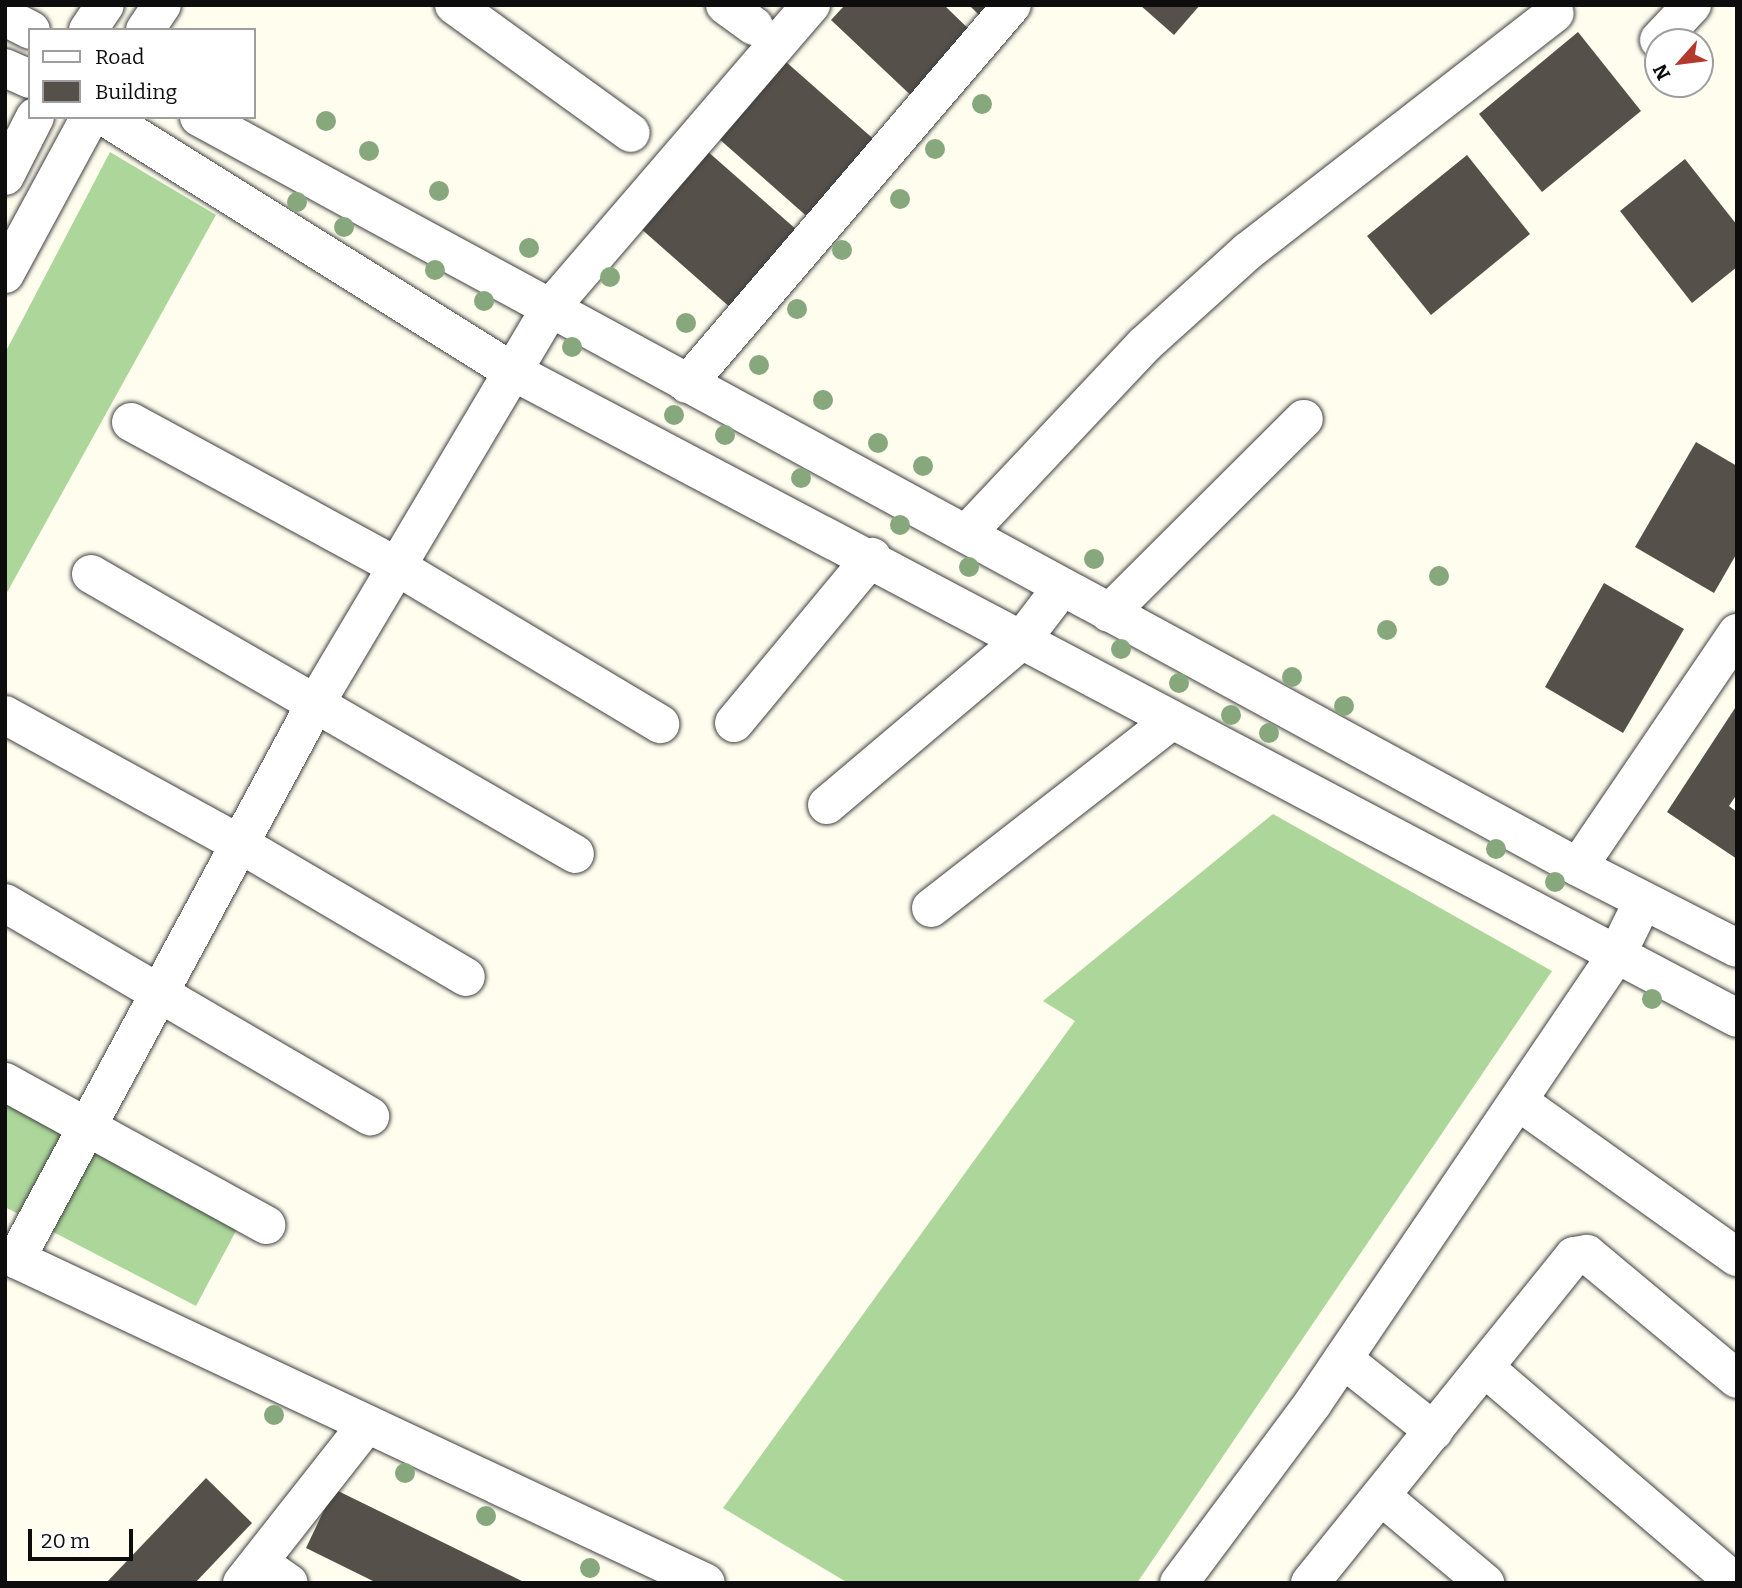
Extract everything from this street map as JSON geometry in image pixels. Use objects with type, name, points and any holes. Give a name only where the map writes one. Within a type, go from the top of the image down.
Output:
[{"type":"street","points":[[90,28],[105,5]]},
{"type":"street","points":[[146,28],[162,5]]},
{"type":"street","points":[[454,5],[631,133]]},
{"type":"street","points":[[706,1583],[10,1256],[86,1129],[162,993],[314,706],[551,307],[811,5]]},
{"type":"street","points":[[687,384],[1012,5]]},
{"type":"street","points":[[1670,28],[1692,5]]},
{"type":"street","points":[[966,534],[1144,345],[1248,251],[1555,13]]},
{"type":"street","points":[[5,17],[28,28]]},
{"type":"street","points":[[5,68],[28,78]]},
{"type":"street","points":[[5,176],[34,119]]},
{"type":"street","points":[[5,274],[89,119]]},
{"type":"street","points":[[108,119],[512,371],[872,557],[1020,642],[1170,722],[1737,1018]]},
{"type":"street","points":[[203,119],[1578,867],[1737,948]]},
{"type":"street","points":[[1109,613],[1304,419]]},
{"type":"street","points":[[131,422],[396,566],[660,724]]},
{"type":"street","points":[[734,723],[872,557]]},
{"type":"street","points":[[91,575],[314,706],[575,854]]},
{"type":"street","points":[[827,805],[1020,642],[1062,587]]},
{"type":"street","points":[[1578,867],[1737,633]]},
{"type":"street","points":[[5,715],[240,844],[466,977]]},
{"type":"street","points":[[931,908],[1170,722]]},
{"type":"street","points":[[1179,1583],[1343,1359],[1618,954],[1643,901]]},
{"type":"street","points":[[5,903],[370,1116]]},
{"type":"street","points":[[5,1082],[86,1129],[266,1225]]},
{"type":"street","points":[[1518,1101],[1737,1257]]},
{"type":"street","points":[[1310,1583],[1569,1260],[1580,1253],[1587,1254],[1737,1379]]},
{"type":"street","points":[[1343,1359],[1434,1431]]},
{"type":"street","points":[[1485,1368],[1723,1572]]},
{"type":"street","points":[[264,1576],[367,1424]]},
{"type":"street","points":[[1381,1496],[1485,1583]]},
{"type":"green space","points":[[110,152],[216,215],[5,596],[5,353]]},
{"type":"green space","points":[[1273,814],[1552,971],[1137,1583],[848,1583],[723,1508],[1075,1021],[1043,1001]]},
{"type":"green space","points":[[5,1094],[237,1229],[196,1306],[5,1207]]},
{"type":"building","points":[[845,5],[944,5],[978,38],[918,102],[831,20]]},
{"type":"building","points":[[969,5],[1003,5],[987,23]]},
{"type":"building","points":[[1140,5],[1200,5],[1174,35]]},
{"type":"building","points":[[1578,32],[1641,111],[1542,192],[1479,114]]},
{"type":"building","points":[[785,61],[878,143],[811,220],[718,138]]},
{"type":"building","points":[[706,150],[798,231],[732,309],[639,227]]},
{"type":"building","points":[[1467,155],[1530,234],[1431,315],[1367,236]]},
{"type":"building","points":[[1685,159],[1737,225],[1737,267],[1692,303],[1620,211]]},
{"type":"building","points":[[1696,442],[1737,466],[1737,553],[1714,593],[1635,547]]},
{"type":"building","points":[[1604,583],[1684,629],[1623,733],[1545,687]]},
{"type":"building","points":[[1737,705],[1737,794],[1729,806],[1737,812],[1737,859],[1667,812]]},
{"type":"building","points":[[206,1478],[252,1523],[195,1583],[106,1583]]},
{"type":"building","points":[[334,1489],[526,1583],[377,1583],[306,1548]]}]
